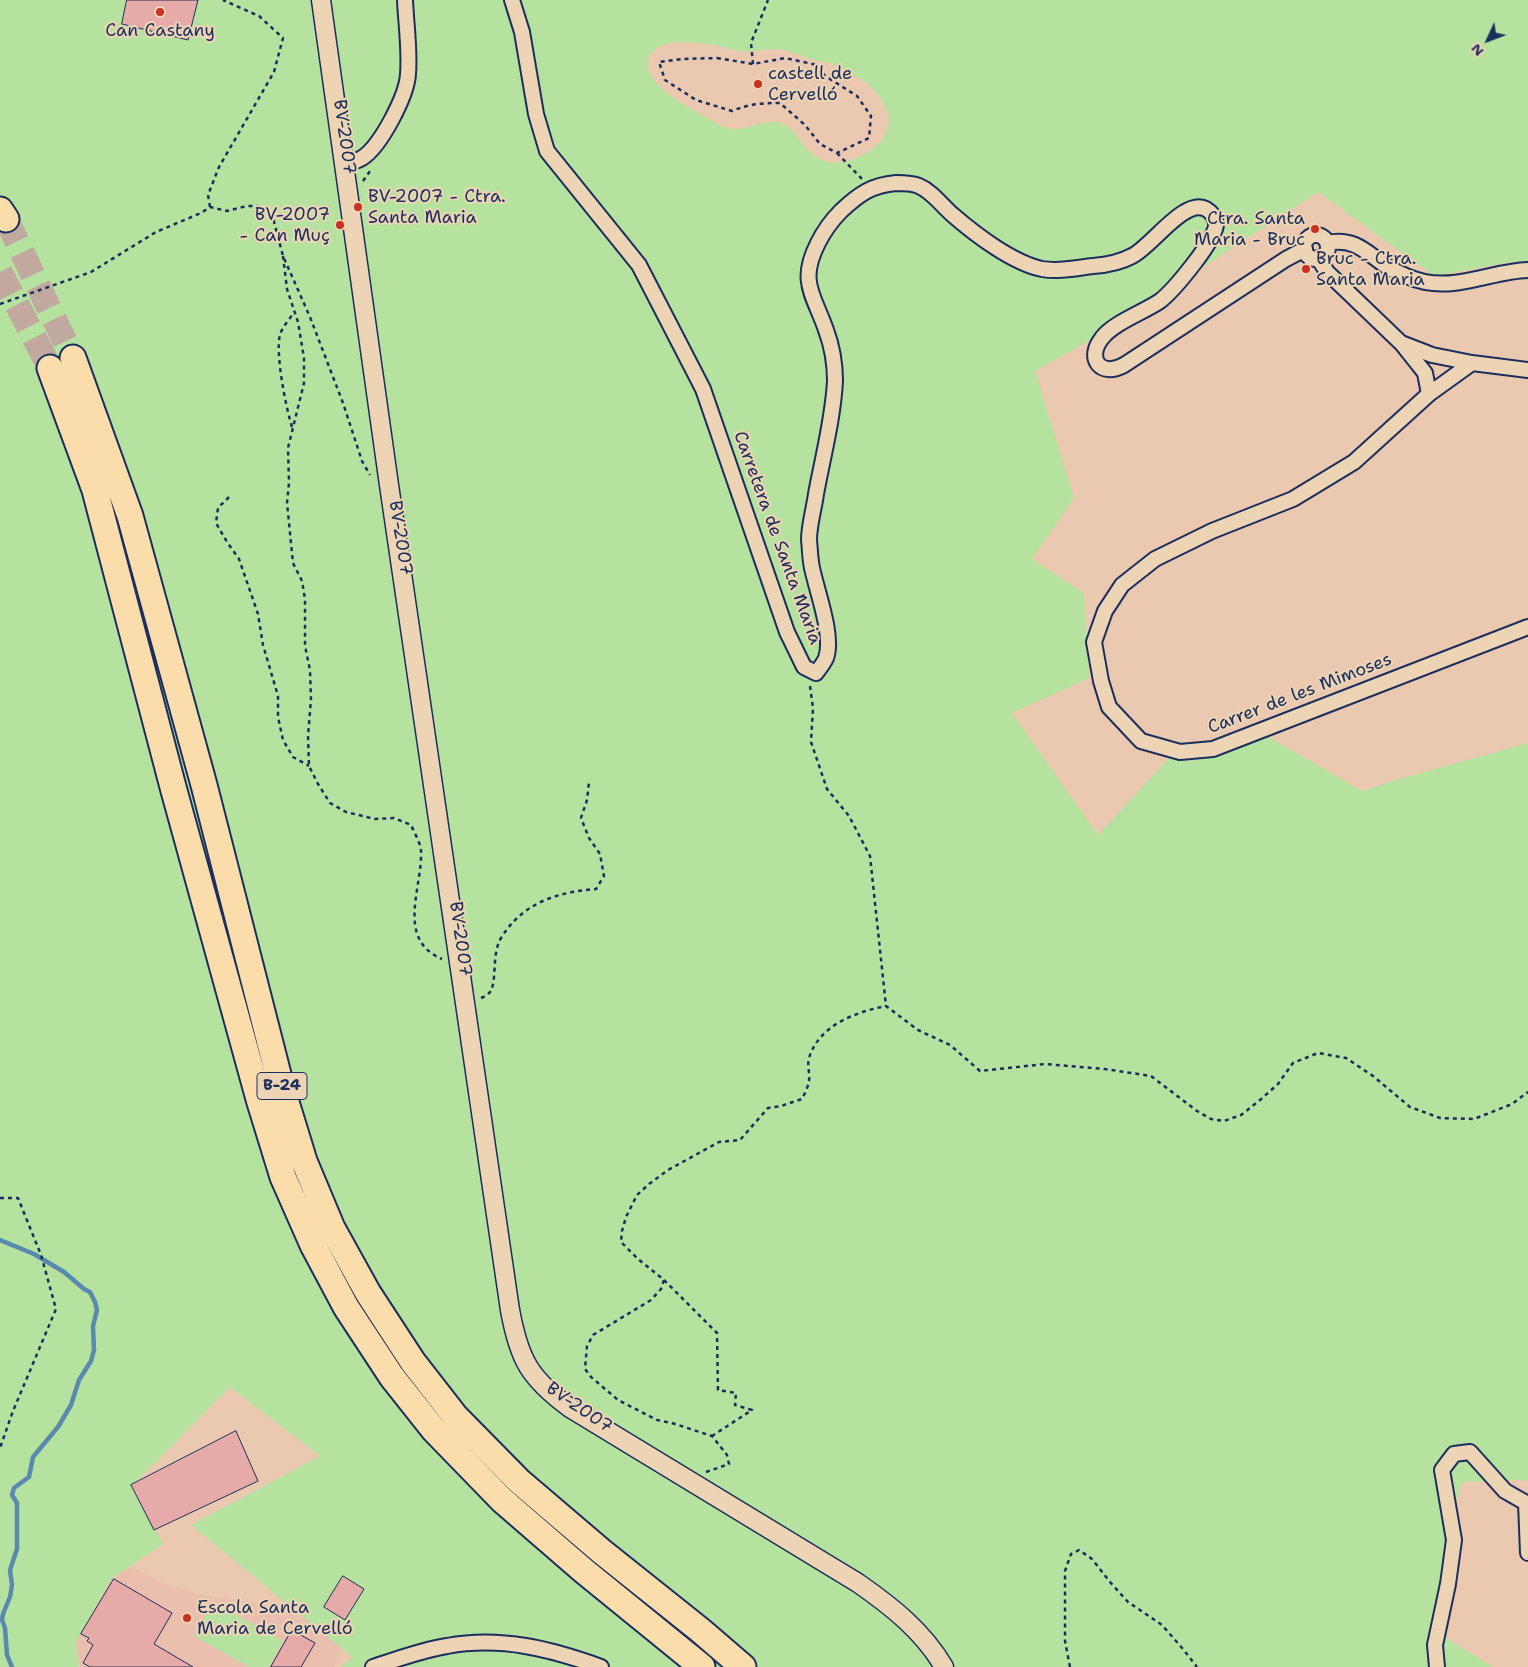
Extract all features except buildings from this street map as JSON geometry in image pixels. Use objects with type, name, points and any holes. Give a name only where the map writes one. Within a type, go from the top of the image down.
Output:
[{"type":"highway","name":"B-24","points":[[73,358],[130,516],[204,785],[281,1086],[304,1161],[332,1228],[368,1293],[413,1362],[456,1416],[519,1480],[601,1551],[743,1667]]},
{"type":"highway","name":"B-24","points":[[50,368],[95,490],[173,787],[259,1099],[283,1177],[314,1245],[346,1307],[392,1377],[434,1430],[502,1500],[584,1571],[702,1667]]},
{"type":"street","name":"BV-2007","points":[[321,0],[389,485],[510,1310],[518,1348],[525,1364],[543,1388],[570,1408],[858,1583],[889,1604],[916,1630],[944,1667]]},
{"type":"street","points":[[344,163],[350,163],[362,158],[372,148],[388,125],[399,104],[408,76],[405,0]]},
{"type":"street","name":"Carretera de Santa Maria","points":[[512,0],[522,32],[536,114],[547,151],[639,265],[703,389],[787,632],[804,667],[816,673],[826,658],[828,637],[811,565],[809,537],[832,421],[835,379],[834,356],[826,329],[813,301],[808,272],[811,256],[828,227],[836,216],[852,201],[871,188],[886,184],[906,182],[918,186],[932,195],[981,237],[1020,261],[1055,271],[1100,266],[1131,257],[1143,249],[1183,212],[1196,207],[1202,207],[1207,210],[1213,216],[1216,223],[1216,231],[1210,242],[1179,282],[1162,299],[1106,333],[1098,342],[1094,355],[1100,367],[1106,369],[1118,368],[1124,365],[1286,259],[1305,249]]},
{"type":"street","points":[[1315,235],[1324,238],[1328,243],[1324,256],[1318,258],[1308,255],[1305,249],[1308,239],[1315,235]]},
{"type":"street","points":[[1328,243],[1336,241],[1352,243],[1399,273],[1425,282],[1439,284],[1454,283],[1510,271],[1528,270]]},
{"type":"street","points":[[1318,258],[1327,272],[1401,343],[1425,373],[1429,394]]},
{"type":"street","points":[[1401,343],[1432,355],[1472,363],[1528,370]]},
{"type":"street","name":"Carrer de les Mimoses","points":[[1472,363],[1429,394],[1354,462],[1293,499],[1212,530],[1155,559],[1122,585],[1106,611],[1094,642],[1100,681],[1109,707],[1141,741],[1180,752],[1213,749],[1528,628]]},
{"type":"street","points":[[1437,1667],[1435,1645],[1448,1584],[1454,1540],[1442,1470],[1454,1454],[1470,1452],[1505,1491],[1527,1502],[1528,1553]]},
{"type":"street","points":[[373,1667],[438,1648],[482,1642],[533,1646],[601,1667]]},
{"type":"path","points":[[210,207],[208,195],[219,167],[274,72],[283,38],[258,16],[223,0]]},
{"type":"path","points":[[753,64],[751,43],[768,0]]},
{"type":"path","points":[[837,153],[869,138],[871,116],[857,96],[825,76],[817,65],[785,58],[753,64],[717,58],[660,62],[664,80],[696,100],[732,112],[742,106],[780,103],[805,125],[820,144],[837,153],[871,188]]},
{"type":"path","points":[[210,207],[227,211],[247,206],[258,206],[272,214],[283,256],[287,290],[304,358],[304,383],[288,448],[289,483],[287,503],[293,563],[302,581],[305,598],[305,646],[310,670],[311,699],[308,736],[309,766],[330,803],[346,812],[375,819],[394,818],[411,825],[421,848],[414,910],[416,934],[426,949],[439,958],[460,966]]},
{"type":"path","points":[[0,304],[91,272],[156,232],[201,214],[210,207]]},
{"type":"path","points":[[283,256],[310,317],[362,461],[371,476],[389,485]]},
{"type":"path","points":[[292,428],[287,410],[278,355],[281,331],[294,312]]},
{"type":"path","points":[[229,498],[218,508],[216,523],[239,559],[258,614],[263,644],[278,696],[278,718],[283,740],[293,757],[309,766]]},
{"type":"path","points":[[808,670],[813,708],[811,742],[827,789],[849,816],[870,856],[886,1006],[918,1030],[950,1045],[980,1071],[1045,1064],[1105,1069],[1151,1076],[1197,1111],[1211,1119],[1224,1121],[1241,1115],[1260,1100],[1278,1084],[1293,1063],[1318,1053],[1346,1058],[1372,1076],[1410,1107],[1440,1118],[1474,1119],[1512,1104],[1528,1092]]},
{"type":"path","points":[[466,1003],[486,996],[492,990],[499,942],[514,920],[526,909],[544,900],[596,889],[604,876],[600,854],[589,838],[581,818],[587,800],[589,782]]},
{"type":"path","points":[[712,1436],[752,1410],[735,1405],[736,1393],[718,1390],[717,1333],[664,1280],[621,1242],[626,1217],[637,1195],[668,1170],[719,1142],[740,1140],[768,1108],[802,1099],[809,1082],[809,1058],[816,1044],[828,1030],[841,1021],[865,1010],[886,1006]]},
{"type":"path","points":[[0,1198],[18,1198],[41,1255],[56,1309],[13,1411],[0,1448]]},
{"type":"path","points":[[664,1280],[661,1288],[651,1300],[593,1335],[586,1346],[585,1368],[591,1377],[618,1400],[657,1420],[680,1425],[712,1436],[728,1455],[729,1464],[706,1472]]},
{"type":"path","points":[[1070,1667],[1065,1641],[1065,1571],[1071,1554],[1079,1550],[1092,1559],[1128,1602],[1162,1625],[1184,1649],[1197,1667]]},
{"type":"shaded area","name":"Escola Santa Maria de Cervelló","points":[[120,1566],[135,1569],[162,1583],[204,1595],[264,1604],[325,1626],[344,1646],[334,1667],[80,1667],[75,1638],[97,1572]]},
{"type":"green space","points":[[0,0],[1528,0],[1528,261],[1505,263],[1434,276],[1318,192],[1094,338],[1035,371],[1074,498],[1032,559],[1084,593],[1089,678],[1012,713],[1098,835],[1171,756],[1193,761],[1267,736],[1362,791],[1528,743],[1528,1481],[1462,1482],[1445,1544],[1432,1629],[1493,1667],[341,1667],[352,1657],[191,1525],[320,1456],[230,1387],[132,1486],[163,1544],[111,1579],[76,1642],[79,1667],[0,1667]],"holes":[[[673,42],[715,45],[745,51],[779,50],[816,61],[827,62],[839,67],[862,80],[880,97],[889,119],[887,132],[879,143],[868,152],[850,160],[836,163],[822,160],[815,156],[791,129],[777,122],[737,129],[722,126],[692,110],[666,92],[653,79],[649,72],[649,57],[659,47]]]},
{"type":"green space","points":[[213,1602],[283,1641],[269,1667],[249,1667],[194,1636]]},
{"type":"waterway","points":[[0,1240],[34,1254],[64,1272],[90,1292],[97,1310],[93,1326],[94,1350],[91,1361],[79,1380],[71,1405],[58,1427],[33,1457],[29,1477],[14,1488],[12,1495],[17,1503],[17,1549],[10,1570],[12,1585],[10,1597],[2,1620],[5,1628],[7,1655],[12,1667]]},
{"type":"tunnel","points":[[6,219],[73,358]]},
{"type":"tunnel","points":[[0,272],[50,368]]},
{"type":"place","name":"Can Castany","points":[[160,12]]},
{"type":"place","name":"castell de Cervelló","points":[[758,84]]},
{"type":"place","name":"BV-2007 - Ctra. Santa Maria","points":[[358,207]]},
{"type":"place","name":"BV-2007 - Can Muç","points":[[340,225]]},
{"type":"place","name":"Ctra. Santa Maria - Bruc","points":[[1315,229]]},
{"type":"place","name":"Bruc - Ctra. Santa Maria","points":[[1306,269]]},
{"type":"place","name":"Escola Santa Maria de Cervelló","points":[[187,1618]]}]
